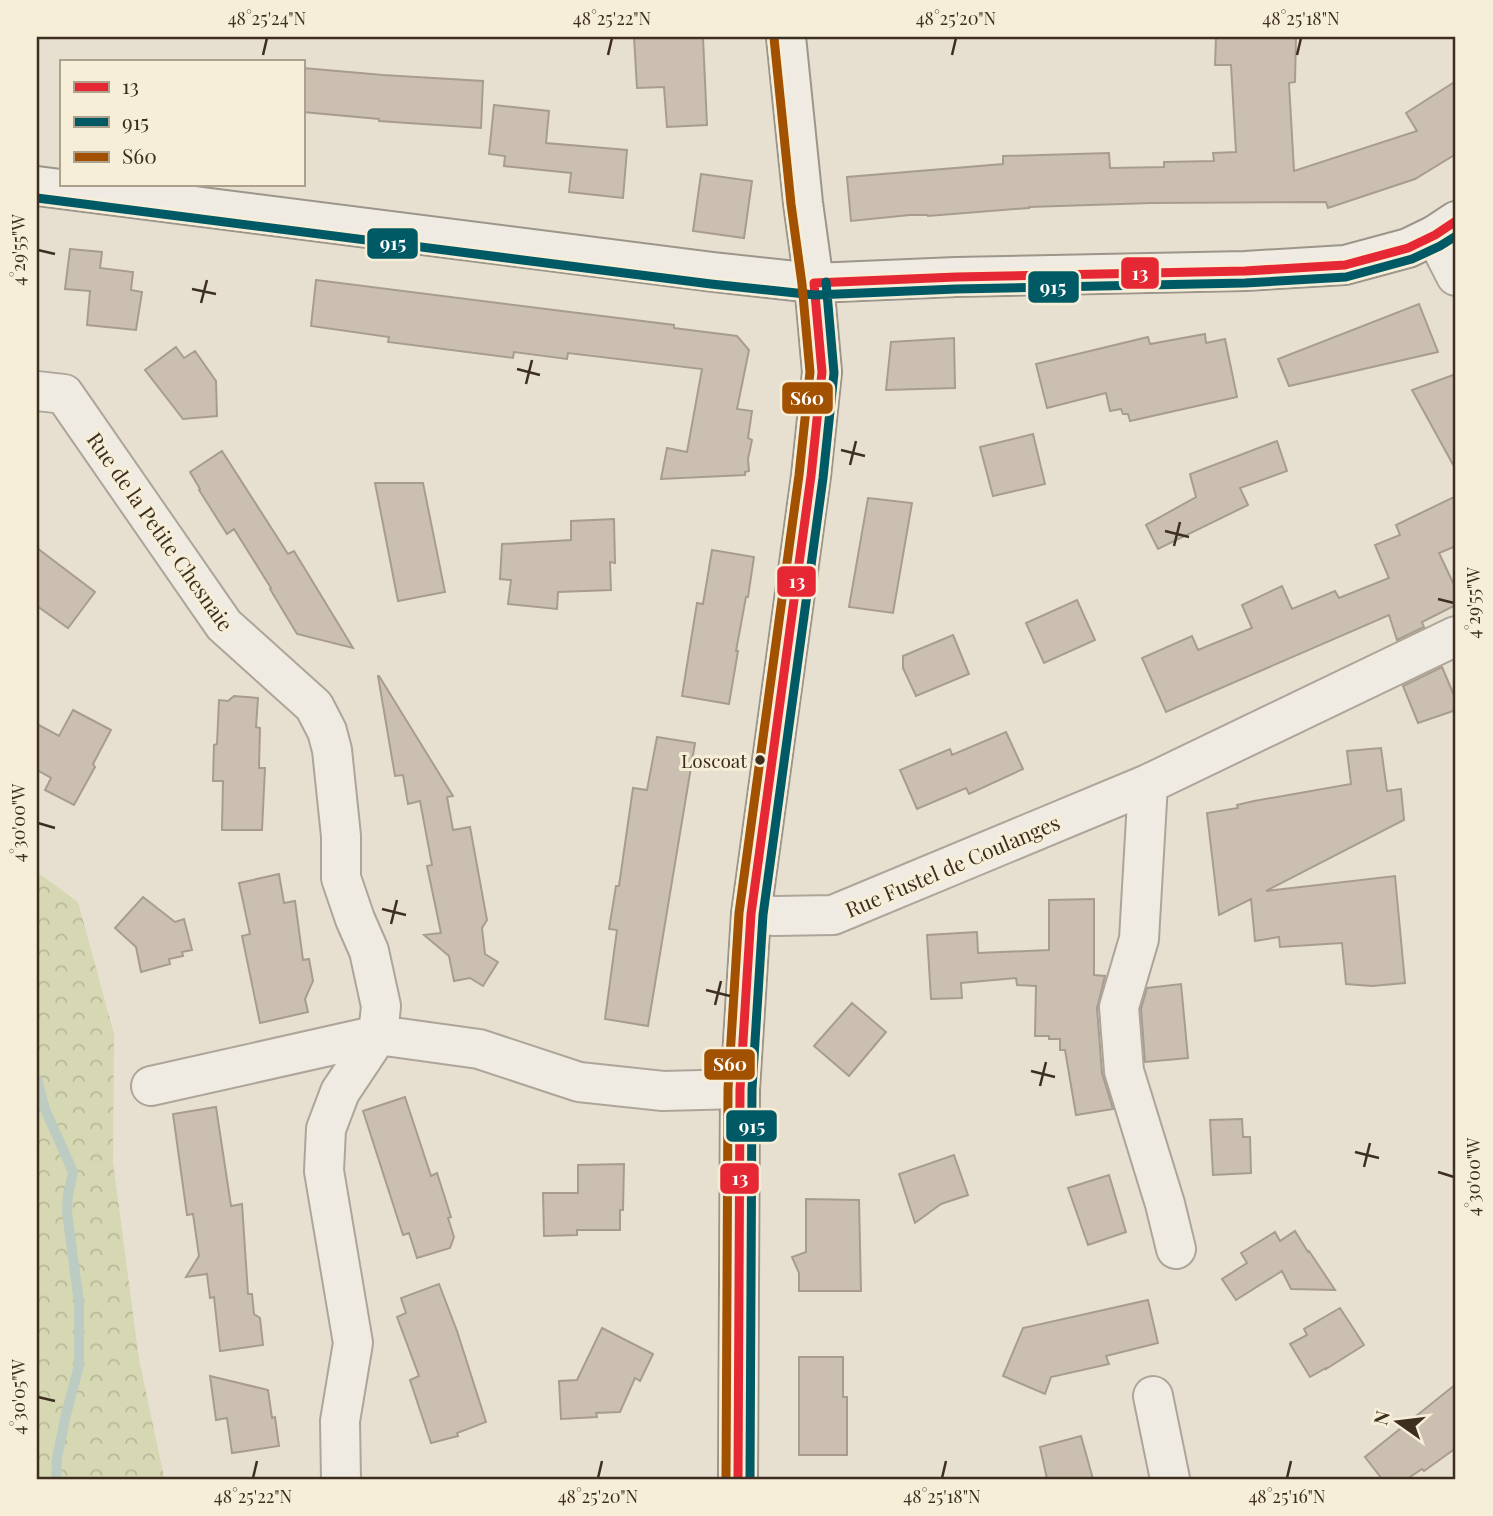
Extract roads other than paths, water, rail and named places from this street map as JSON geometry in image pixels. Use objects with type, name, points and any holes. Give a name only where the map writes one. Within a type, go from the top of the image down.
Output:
[{"type":"street","points":[[738,1479],[740,1089],[751,915],[810,490],[822,372],[786,37]]},
{"type":"street","points":[[37,186],[814,283],[1245,271],[1345,265],[1408,248],[1446,228],[1456,276]]},
{"type":"street","name":"Rue de la Petite Chesnaie","points":[[37,391],[64,394],[224,625],[314,706],[327,731],[332,750],[341,836],[341,878],[369,951],[381,1006],[377,1035],[340,1092],[326,1129],[324,1171],[353,1343],[340,1420],[341,1479]]},
{"type":"street","name":"Rue Fustel de Coulanges","points":[[751,915],[834,915],[1148,784],[1456,636]]},
{"type":"street","points":[[1148,784],[1139,939],[1119,1007],[1124,1071],[1176,1249]]},
{"type":"street","points":[[152,1086],[377,1035],[480,1049],[579,1082],[663,1091],[740,1089]]},
{"type":"street","points":[[1153,1396],[1170,1479]]},
{"type":"waterway","points":[[37,1079],[45,1109],[73,1172],[67,1212],[79,1303],[79,1365],[57,1458],[56,1479]]},
{"type":"place","name":"Loscoat","points":[[760,760]]}]
